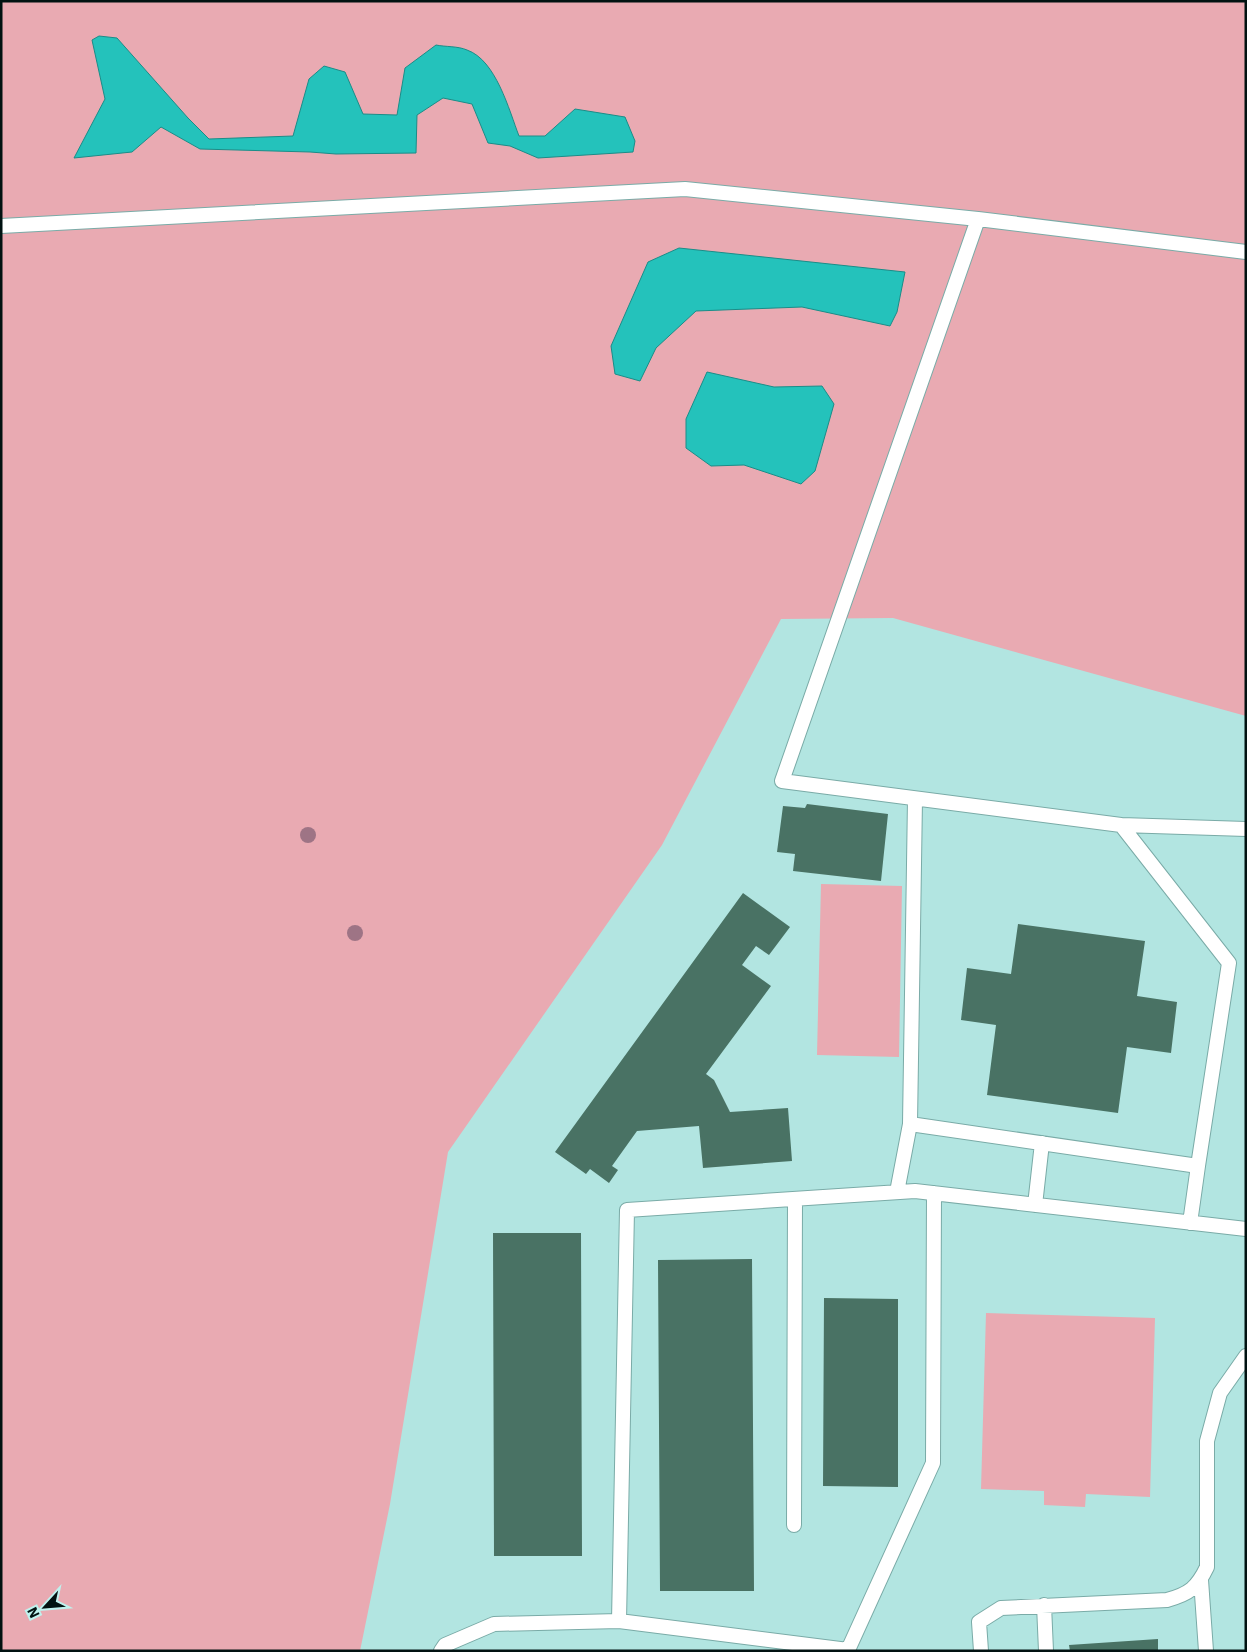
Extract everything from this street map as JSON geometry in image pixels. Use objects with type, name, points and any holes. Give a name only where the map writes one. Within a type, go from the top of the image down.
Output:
[{"type":"lane","points":[[1,226],[685,189],[978,220],[1246,252]]},
{"type":"lane","points":[[978,220],[782,782],[1121,825],[1246,829]]},
{"type":"lane","points":[[898,1192],[910,1124],[915,799]]},
{"type":"lane","points":[[1121,825],[1229,963],[1190,1223]]},
{"type":"lane","points":[[910,1124],[1198,1166]]},
{"type":"lane","points":[[1035,1205],[1042,1143]]},
{"type":"lane","points":[[619,1621],[627,1210],[914,1190],[1246,1230]]},
{"type":"lane","points":[[441,1651],[445,1645],[494,1624],[619,1621],[848,1650],[934,1462],[934,1193]]},
{"type":"lane","points":[[794,1525],[795,1199]]},
{"type":"lane","points":[[981,1651],[979,1622],[1001,1608],[1166,1600],[1184,1595],[1201,1580],[1208,1567],[1207,1440],[1220,1393],[1246,1356]]},
{"type":"lane","points":[[1201,1580],[1206,1651]]},
{"type":"lane","points":[[1044,1605],[1046,1651]]},
{"type":"shaded area","points":[[1,1],[1246,1],[1246,716],[893,618],[781,619],[662,845],[448,1152],[390,1504],[360,1651],[1,1651]]},
{"type":"shaded area","points":[[821,884],[902,886],[899,1057],[817,1055]]},
{"type":"shaded area","points":[[986,1313],[1155,1318],[1150,1497],[1086,1494],[1085,1507],[1044,1505],[1044,1491],[981,1489]]},
{"type":"water","points":[[99,36],[117,38],[209,139],[293,136],[309,79],[324,66],[345,72],[363,114],[397,115],[405,68],[436,45],[467,50],[486,64],[494,75],[506,100],[519,136],[545,136],[575,109],[625,117],[635,141],[633,152],[538,158],[510,146],[488,143],[472,104],[443,98],[417,115],[416,153],[336,154],[200,149],[161,127],[132,152],[74,158],[105,99],[92,40]]},
{"type":"water","points":[[679,248],[905,272],[897,312],[890,326],[802,307],[696,311],[656,348],[640,381],[615,374],[611,346],[648,262]]},
{"type":"water","points":[[707,372],[774,387],[822,386],[834,404],[815,471],[801,484],[744,465],[711,466],[686,448],[686,419]]},
{"type":"building","points":[[807,804],[888,814],[881,881],[793,871],[795,854],[777,852],[783,806],[805,808]]},
{"type":"building","points":[[743,893],[790,927],[769,955],[756,946],[742,965],[771,986],[706,1074],[714,1080],[730,1112],[788,1108],[792,1161],[703,1168],[699,1126],[637,1131],[612,1166],[618,1170],[609,1183],[590,1169],[586,1174],[555,1152]]},
{"type":"building","points":[[1018,924],[1145,941],[1137,996],[1177,1002],[1171,1053],[1127,1047],[1118,1113],[987,1095],[996,1025],[961,1020],[967,968],[1011,974]]},
{"type":"building","points":[[493,1233],[581,1233],[582,1556],[494,1556]]},
{"type":"building","points":[[752,1259],[754,1591],[660,1591],[658,1260]]},
{"type":"building","points":[[824,1298],[898,1299],[898,1487],[823,1486]]},
{"type":"building","points":[[1158,1639],[1158,1651],[1070,1651],[1069,1645]]}]
